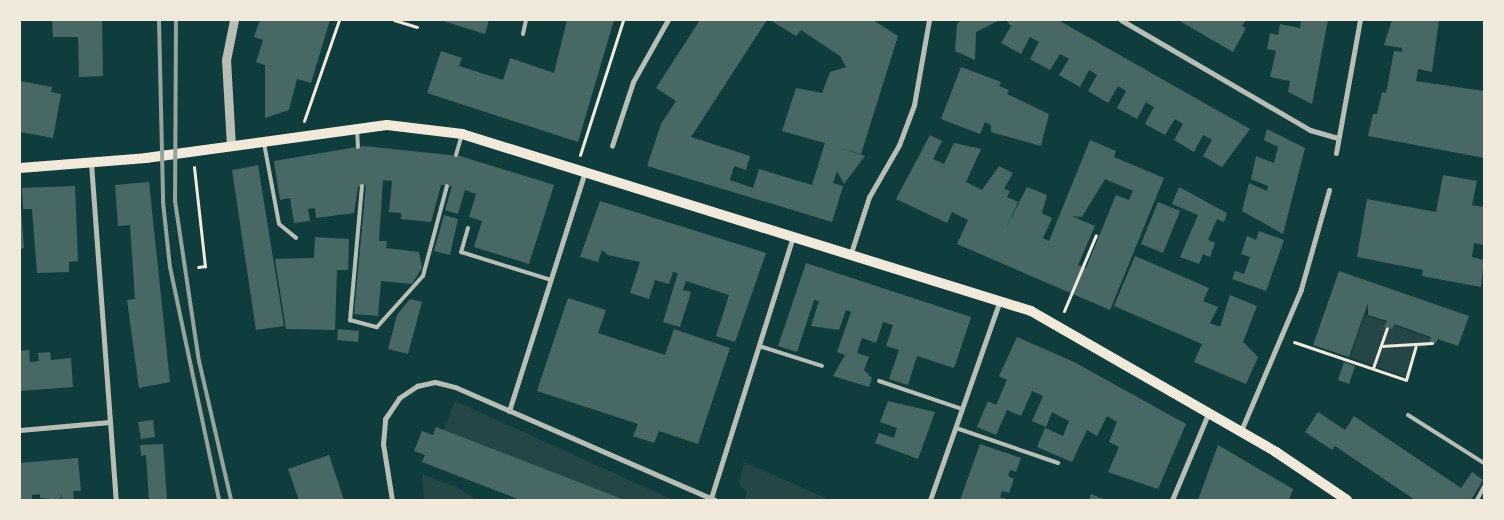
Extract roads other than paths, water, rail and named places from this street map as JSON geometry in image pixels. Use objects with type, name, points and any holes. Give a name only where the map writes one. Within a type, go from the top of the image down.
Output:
[{"type":"main road","points":[[20,168],[91,163],[192,152],[263,140],[387,125],[462,134],[1001,299],[1058,325],[1240,433],[1347,500]]},
{"type":"street","points":[[231,146],[226,60],[234,20]]},
{"type":"street","points":[[612,146],[633,82],[668,20]]},
{"type":"street","points":[[851,252],[869,198],[899,145],[914,105],[929,20]]},
{"type":"street","points":[[1121,20],[1310,130],[1338,138]]},
{"type":"street","points":[[1336,152],[1360,20]]},
{"type":"street","points":[[91,163],[116,500]]},
{"type":"street","points":[[509,411],[551,280],[581,170]]},
{"type":"street","points":[[1240,433],[1282,338],[1312,257],[1329,190]]},
{"type":"street","points":[[392,500],[383,444],[385,419],[399,398],[417,386],[435,382],[509,411],[713,499],[793,236]]},
{"type":"street","points":[[930,500],[1001,299]]},
{"type":"street","points":[[1172,500],[1208,414]]},
{"type":"street","points":[[20,430],[110,422]]},
{"type":"lane","points":[[523,34],[526,20]]},
{"type":"lane","points":[[356,128],[358,147]]},
{"type":"lane","points":[[456,155],[462,134]]},
{"type":"lane","points":[[263,140],[279,224],[296,238]]},
{"type":"lane","points":[[362,186],[350,320],[377,327],[423,276],[447,186]]},
{"type":"lane","points":[[468,228],[461,252],[551,280]]},
{"type":"lane","points":[[759,346],[822,366]]},
{"type":"lane","points":[[879,381],[962,409]]},
{"type":"lane","points":[[1408,415],[1484,464]]},
{"type":"lane","points":[[956,428],[1058,463]]},
{"type":"lane","points":[[1477,500],[1484,487]]},
{"type":"railway","points":[[159,20],[163,202],[170,267],[219,500]]},
{"type":"railway","points":[[176,20],[175,201],[199,361],[231,500]]}]
